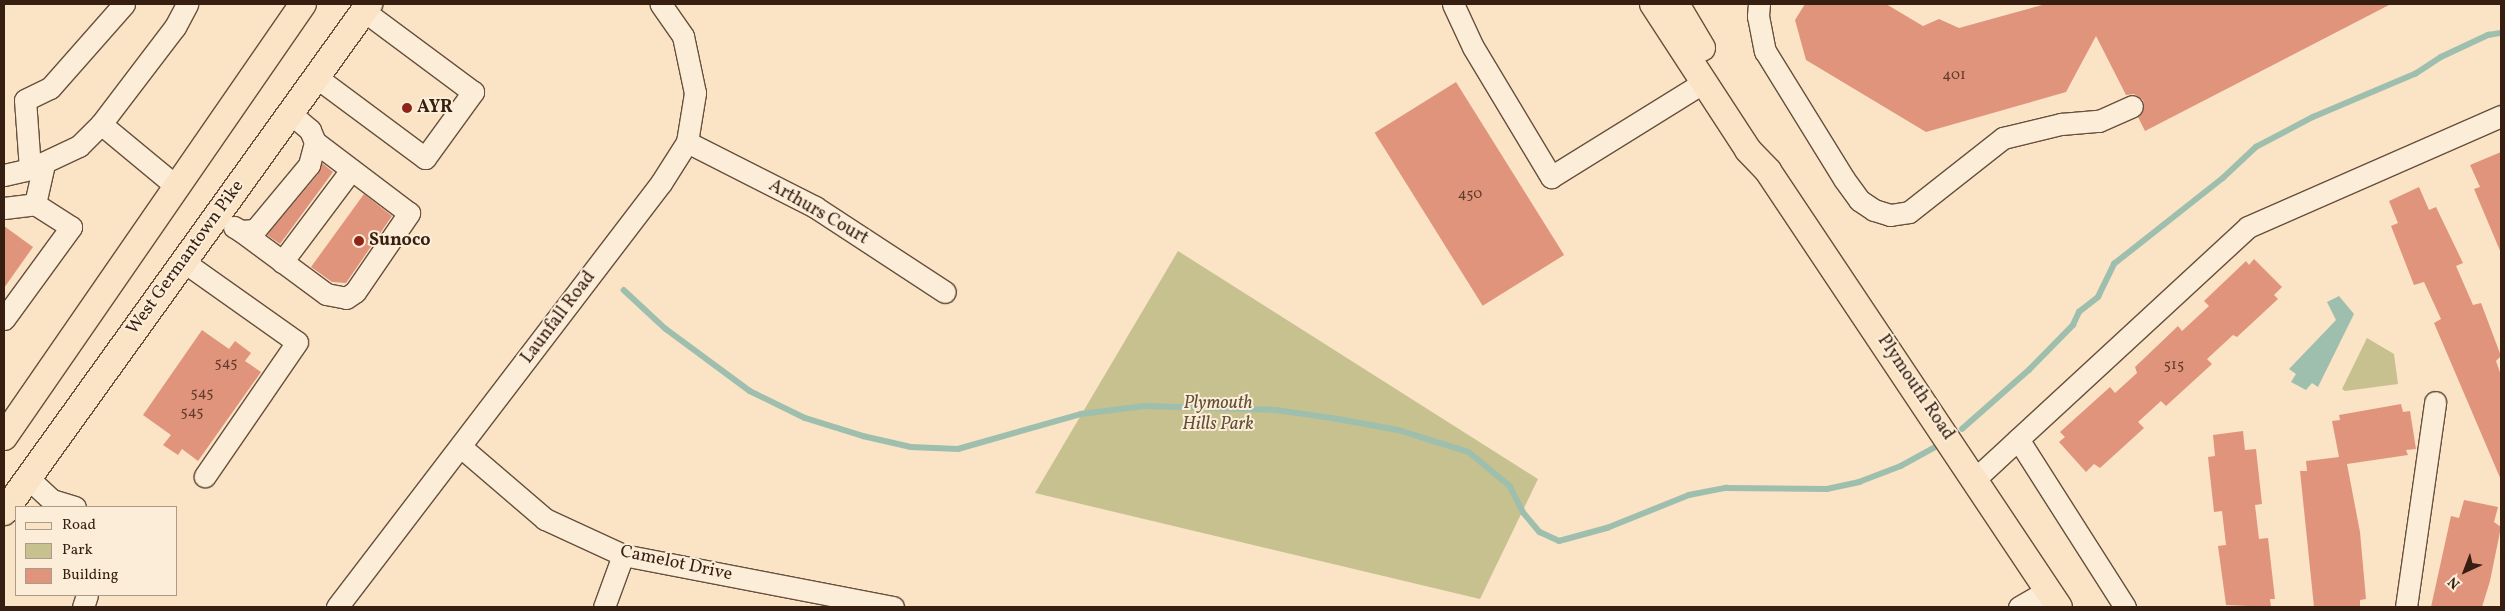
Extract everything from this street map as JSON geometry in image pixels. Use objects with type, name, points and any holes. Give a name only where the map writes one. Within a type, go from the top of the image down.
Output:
[{"type":"main road","points":[[4,437],[303,4]]},
{"type":"main road","name":"Plymouth Road","points":[[1653,4],[1748,150],[1768,171],[1976,478],[2054,599]]},
{"type":"main road","name":"Plymouth Road","points":[[1676,4],[1760,144],[1768,171]]},
{"type":"main road","name":"West Germantown Pike","points":[[4,512],[366,7]]},
{"type":"street","points":[[34,204],[37,166],[24,100],[50,88],[124,4]]},
{"type":"street","points":[[4,175],[37,166],[79,146],[101,124],[175,27],[187,4]]},
{"type":"street","name":"Launfall Road","points":[[337,607],[461,447],[661,182],[687,142],[695,93],[684,36],[661,4]]},
{"type":"street","points":[[1453,4],[1473,47],[1551,177],[1704,82]]},
{"type":"street","points":[[1759,4],[1758,16],[1765,51],[1844,179],[1859,200],[1874,210],[1890,214],[1909,212],[2004,138],[2061,124],[2099,121],[2132,106]]},
{"type":"street","points":[[316,77],[425,158],[473,92],[366,7]]},
{"type":"street","points":[[217,216],[326,294],[346,298],[355,292],[408,213],[315,142],[310,130],[290,113]]},
{"type":"street","points":[[1976,478],[2248,227],[2501,116]]},
{"type":"street","points":[[101,124],[176,186]]},
{"type":"street","points":[[240,231],[255,230],[266,220],[309,165],[315,142]]},
{"type":"street","name":"Arthurs Court","points":[[687,142],[815,207],[945,292]]},
{"type":"street","points":[[282,262],[351,170]]},
{"type":"street","points":[[4,208],[34,204],[70,227],[4,319]]},
{"type":"street","points":[[184,262],[297,342],[205,476]]},
{"type":"street","points":[[2406,607],[2435,402]]},
{"type":"street","points":[[2018,439],[2125,607]]},
{"type":"street","name":"Camelot Drive","points":[[461,447],[545,519],[623,555],[893,607]]},
{"type":"street","points":[[28,478],[52,500],[65,506]]},
{"type":"street","points":[[604,607],[623,555]]},
{"type":"street","points":[[2019,607],[2054,599]]},
{"type":"green space","name":"Plymouth Hills Park","points":[[1178,251],[1538,479],[1480,599],[1035,493]]},
{"type":"green space","points":[[2367,338],[2394,354],[2398,384],[2345,391],[2342,389]]},
{"type":"shaded area","points":[[2339,296],[2354,314],[2318,387],[2312,383],[2306,390],[2291,382],[2296,374],[2289,369],[2336,320],[2327,302]]},
{"type":"building","points":[[1805,4],[1886,4],[1923,26],[1939,19],[1959,28],[2046,4],[2391,4],[2145,131],[2138,117],[2144,108],[2143,100],[2134,94],[2126,95],[2096,36],[2066,92],[1926,132],[1806,60],[1795,20]]},
{"type":"building","points":[[1456,82],[1564,255],[1483,306],[1375,133]]},
{"type":"building","points":[[2501,152],[2501,253],[2474,189],[2480,187],[2470,165]]},
{"type":"building","points":[[322,163],[333,172],[280,244],[267,235],[319,173]]},
{"type":"building","points":[[2419,187],[2429,210],[2436,207],[2463,263],[2456,266],[2473,305],[2481,303],[2501,356],[2496,361],[2501,375],[2501,480],[2434,323],[2441,319],[2424,282],[2414,285],[2391,226],[2398,223],[2389,201]]},
{"type":"building","name":"Sunoco","points":[[364,194],[392,216],[346,283],[332,282],[311,267]]},
{"type":"building","points":[[4,226],[33,247],[4,288]]},
{"type":"building","points":[[2254,259],[2282,287],[2274,295],[2278,299],[2237,337],[2233,335],[2207,359],[2212,364],[2166,406],[2161,401],[2138,422],[2144,428],[2100,468],[2094,464],[2086,472],[2059,442],[2065,437],[2060,432],[2110,387],[2115,393],[2137,373],[2135,367],[2178,326],[2182,331],[2209,306],[2204,301],[2246,261],[2249,265]]},
{"type":"building","points":[[202,330],[229,349],[235,341],[251,353],[245,361],[261,372],[198,461],[182,449],[178,455],[163,445],[171,435],[143,415]]},
{"type":"building","points":[[2401,404],[2403,412],[2410,411],[2416,449],[2406,450],[2408,455],[2347,464],[2360,532],[2366,599],[2360,600],[2360,607],[2314,607],[2300,471],[2307,471],[2306,461],[2339,457],[2332,421],[2340,420],[2339,415]]},
{"type":"building","points":[[2243,431],[2245,450],[2256,449],[2262,504],[2255,505],[2259,539],[2268,538],[2275,599],[2270,599],[2271,607],[2226,605],[2218,546],[2226,545],[2222,511],[2214,512],[2208,457],[2215,456],[2213,435]]},
{"type":"building","points":[[2464,500],[2498,507],[2494,522],[2501,527],[2490,581],[2482,607],[2431,607],[2451,516],[2459,518]]},
{"type":"waterway","points":[[1962,429],[2029,370],[2073,325],[2079,312],[2098,297],[2114,264],[2223,178],[2256,147],[2313,117],[2415,74],[2441,57],[2488,35],[2501,33]]},
{"type":"waterway","points":[[624,290],[666,329],[750,391],[805,418],[863,436],[911,447],[958,449],[1081,414],[1145,406],[1276,410],[1332,418],[1398,430],[1469,452],[1510,486],[1523,512],[1540,532],[1559,541],[1607,528],[1689,495],[1726,488],[1827,489],[1859,482],[1901,466],[1934,448]]},
{"type":"place","name":"AYR","points":[[407,108]]},
{"type":"place","name":"Sunoco","points":[[359,241]]}]
